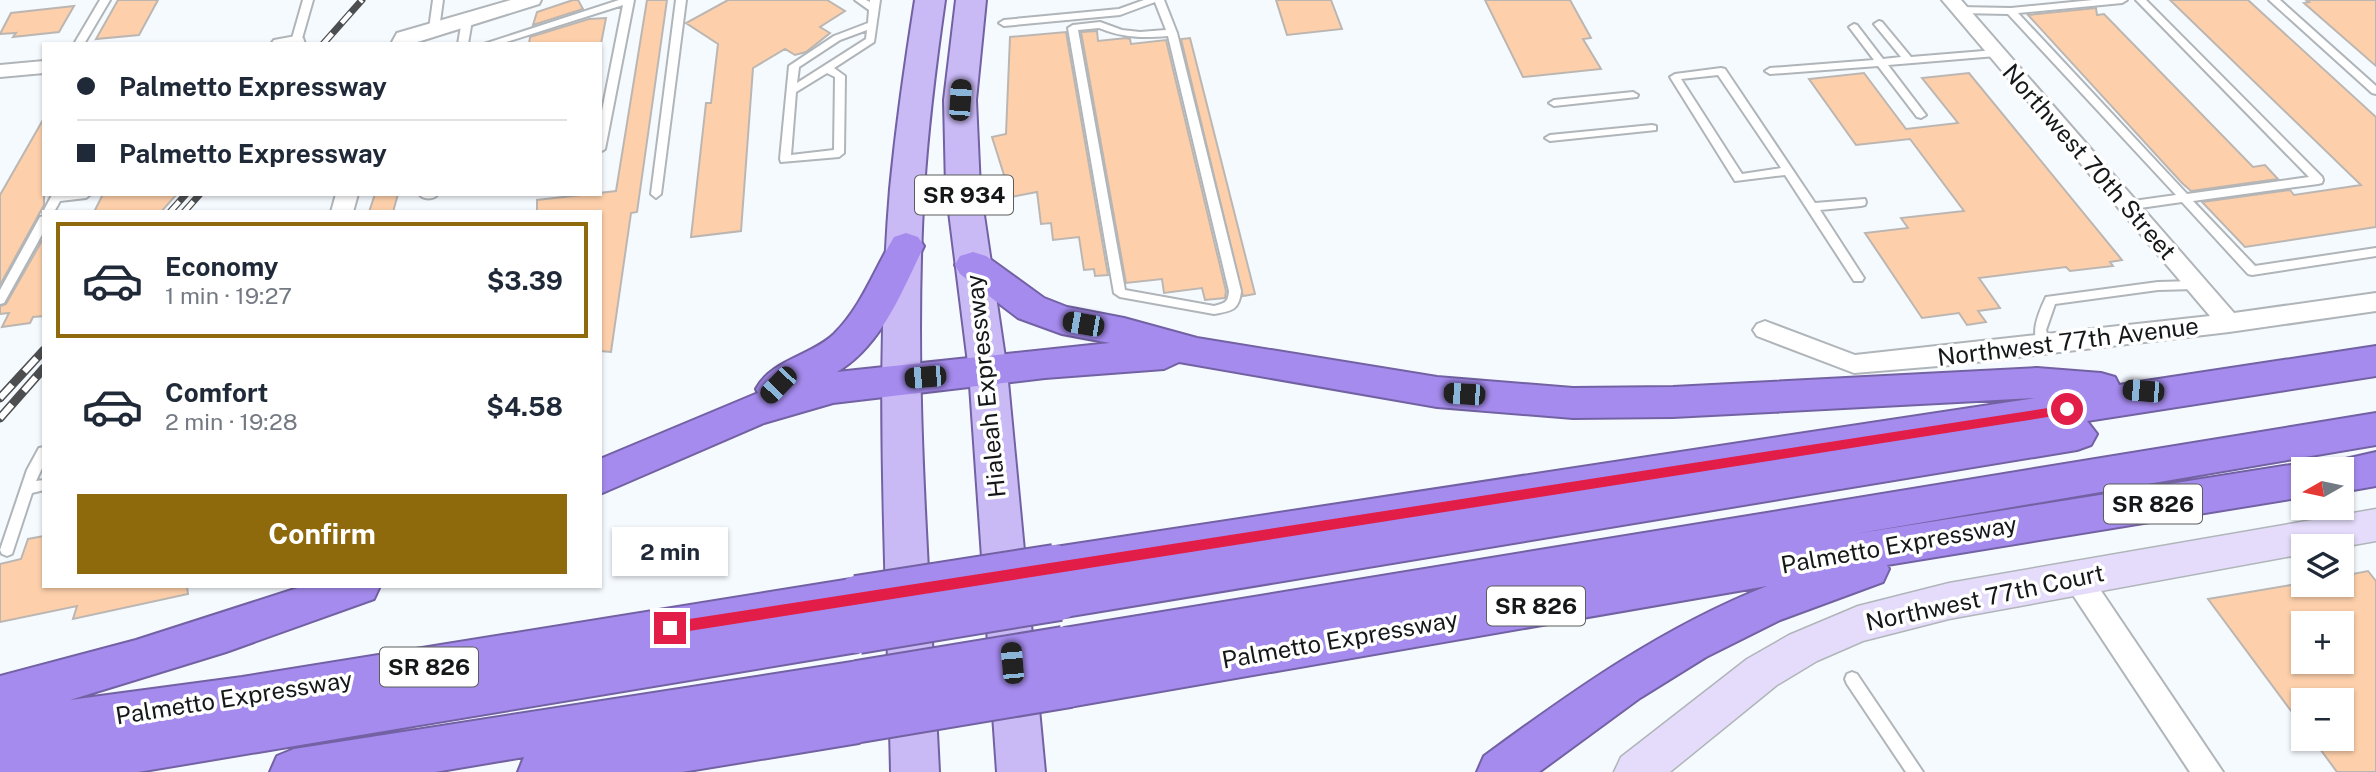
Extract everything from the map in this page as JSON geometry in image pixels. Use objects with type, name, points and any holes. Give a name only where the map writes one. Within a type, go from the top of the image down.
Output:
[{"type":"highway","points":[[754,410],[778,385],[825,362],[856,336],[877,307],[906,246]]},
{"type":"highway","points":[[973,265],[1031,308],[1062,320],[1124,332],[1198,353],[1437,392],[1573,403],[1673,402],[2037,383],[2170,393]]},
{"type":"highway","points":[[602,476],[754,410],[833,388],[1122,355],[1198,353]]},
{"type":"highway","points":[[0,772],[857,615],[2170,393],[2376,361]]},
{"type":"highway","points":[[1057,582],[2376,386]]},
{"type":"highway","points":[[1067,667],[2376,429]]},
{"type":"highway","points":[[2354,473],[2376,469]]},
{"type":"highway","name":"Palmetto Expressway","points":[[542,772],[858,702],[1067,667],[2291,483]]},
{"type":"highway","points":[[1501,772],[1668,655],[1745,615],[1826,583],[2002,527]]},
{"type":"highway","points":[[0,697],[147,659],[353,588]]},
{"type":"highway","name":"Palmetto Expressway","points":[[0,732],[857,615]]},
{"type":"highway","points":[[294,772],[858,702]]},
{"type":"main road","name":"SR 934","points":[[915,772],[904,379],[906,246],[912,125],[930,0]]},
{"type":"main road","name":"Hialeah Expressway","points":[[971,0],[961,80],[960,126],[964,200],[988,372],[1021,772]]},
{"type":"street","points":[[402,42],[404,37],[532,0]]},
{"type":"street","name":"Northwest 70th Street","points":[[1955,5],[2229,323]]},
{"type":"street","points":[[0,71],[42,67]]},
{"type":"street","name":"Northwest 77th Avenue","points":[[1765,330],[1854,364],[2045,345],[2376,302]]},
{"type":"street","name":"Northwest 77th Court","points":[[1636,772],[1762,672],[1843,629],[1923,606],[2374,528]]},
{"type":"street","points":[[2077,578],[2208,772]]},
{"type":"lane","points":[[80,42],[105,0]]},
{"type":"lane","points":[[289,42],[308,0]]},
{"type":"lane","points":[[434,29],[438,0]]},
{"type":"lane","points":[[495,42],[629,0],[602,139]]},
{"type":"lane","points":[[656,194],[681,0]]},
{"type":"lane","points":[[790,92],[871,40],[875,4],[860,0]]},
{"type":"lane","points":[[1004,23],[1120,12],[1153,0]]},
{"type":"lane","points":[[1159,0],[1172,33],[1235,291],[1234,301],[1229,307],[1214,310],[1120,293],[1073,28],[1100,26],[1140,35],[1172,33]]},
{"type":"lane","points":[[1955,5],[2011,11],[2122,0]]},
{"type":"lane","points":[[2126,206],[2186,200],[2318,180],[2141,0]]},
{"type":"lane","points":[[2274,0],[2376,91]]},
{"type":"lane","points":[[2011,11],[2252,271],[2376,252]]},
{"type":"lane","points":[[463,42],[467,20]]},
{"type":"lane","points":[[827,69],[840,76],[839,153],[785,159],[794,66],[837,38],[873,24]]},
{"type":"lane","points":[[1879,24],[1909,61]]},
{"type":"lane","points":[[1854,27],[1921,115]]},
{"type":"lane","points":[[1770,71],[1879,60],[1909,61],[1996,53]]},
{"type":"lane","points":[[1788,172],[1739,178],[1675,77],[1721,71],[1788,172],[1858,278]]},
{"type":"lane","points":[[1554,103],[1633,95]]},
{"type":"lane","points":[[1550,138],[1652,128]]},
{"type":"lane","points":[[49,210],[56,198],[71,196]]},
{"type":"lane","points":[[1811,207],[1861,202]]},
{"type":"lane","points":[[0,300],[42,224]]},
{"type":"lane","points":[[2045,345],[2040,330],[2050,300],[2158,286],[2196,285]]},
{"type":"lane","points":[[7,550],[27,488],[42,456]]},
{"type":"lane","points":[[27,488],[42,485]]},
{"type":"lane","points":[[1852,679],[1915,772]]},
{"type":"building","points":[[118,0],[158,0],[139,35],[96,39]]},
{"type":"building","points":[[578,0],[583,9],[533,25],[537,12]]},
{"type":"building","points":[[647,0],[667,0],[637,212],[631,213],[611,352],[602,351],[602,210],[537,210],[537,200],[602,196],[602,193],[616,191]]},
{"type":"building","points":[[728,0],[827,0],[845,11],[820,27],[830,33],[806,52],[795,55],[785,49],[753,68],[741,231],[691,237],[706,103],[711,103],[718,44],[686,23]]},
{"type":"building","points":[[1276,0],[1331,0],[1342,29],[1287,35]]},
{"type":"building","points":[[1485,0],[1570,0],[1591,38],[1583,39],[1601,69],[1523,77]]},
{"type":"building","points":[[2170,0],[2248,0],[2376,117],[2376,227],[2245,247],[2202,202],[2290,190],[2294,195],[2361,185]]},
{"type":"building","points":[[2306,0],[2376,0],[2376,66],[2304,3],[2309,2]]},
{"type":"building","points":[[74,6],[59,32],[13,37],[16,33],[0,34],[11,13]]},
{"type":"building","points":[[2096,8],[2097,15],[2104,14],[2253,167],[2265,165],[2278,179],[2191,191],[2182,183],[2028,15]]},
{"type":"building","points":[[606,18],[601,42],[529,42],[530,37],[589,19]]},
{"type":"building","points":[[1097,31],[1098,41],[1126,38],[1130,39],[1131,44],[1166,40],[1226,291],[1225,298],[1205,300],[1202,288],[1164,293],[1162,279],[1126,283],[1081,32]]},
{"type":"building","points":[[1066,32],[1108,275],[1095,276],[1094,269],[1084,270],[1079,237],[1053,240],[1051,223],[1041,224],[1037,192],[1011,197],[992,137],[1006,134],[1010,37]]},
{"type":"building","points":[[1190,38],[1255,294],[1243,296],[1181,39]]},
{"type":"building","points":[[1864,73],[1906,129],[1958,123],[1922,78],[1969,73],[2122,260],[2110,262],[2113,266],[2070,271],[2066,267],[1979,278],[2000,308],[1978,311],[1986,322],[1967,325],[1959,313],[1922,318],[1865,233],[1908,228],[1901,218],[1964,211],[1910,139],[1856,145],[1809,79]]},
{"type":"building","points":[[42,122],[44,205],[0,285],[0,195]]},
{"type":"building","points":[[102,196],[175,196],[163,210],[95,210]]},
{"type":"building","points":[[374,196],[397,196],[394,210],[370,210]]},
{"type":"building","points":[[42,241],[42,316],[33,317],[30,323],[2,327],[9,313],[0,314],[0,306],[6,304]]},
{"type":"building","points":[[42,536],[42,588],[187,588],[188,594],[73,619],[77,606],[0,622],[0,564],[21,559],[28,539]]},
{"type":"building","points":[[2368,571],[2376,581],[2376,772],[2337,772],[2322,751],[2354,751],[2354,688],[2291,688],[2291,711],[2208,599],[2291,585],[2291,597],[2354,597],[2354,574]]},
{"type":"railway","points":[[325,42],[362,0]]},
{"type":"railway","points":[[172,210],[184,196]]},
{"type":"railway","points":[[186,210],[198,196]]},
{"type":"railway","points":[[0,398],[42,352]]},
{"type":"railway","points":[[0,418],[42,370]]},
{"type":"route","points":[[670,628],[2067,409]]}]
